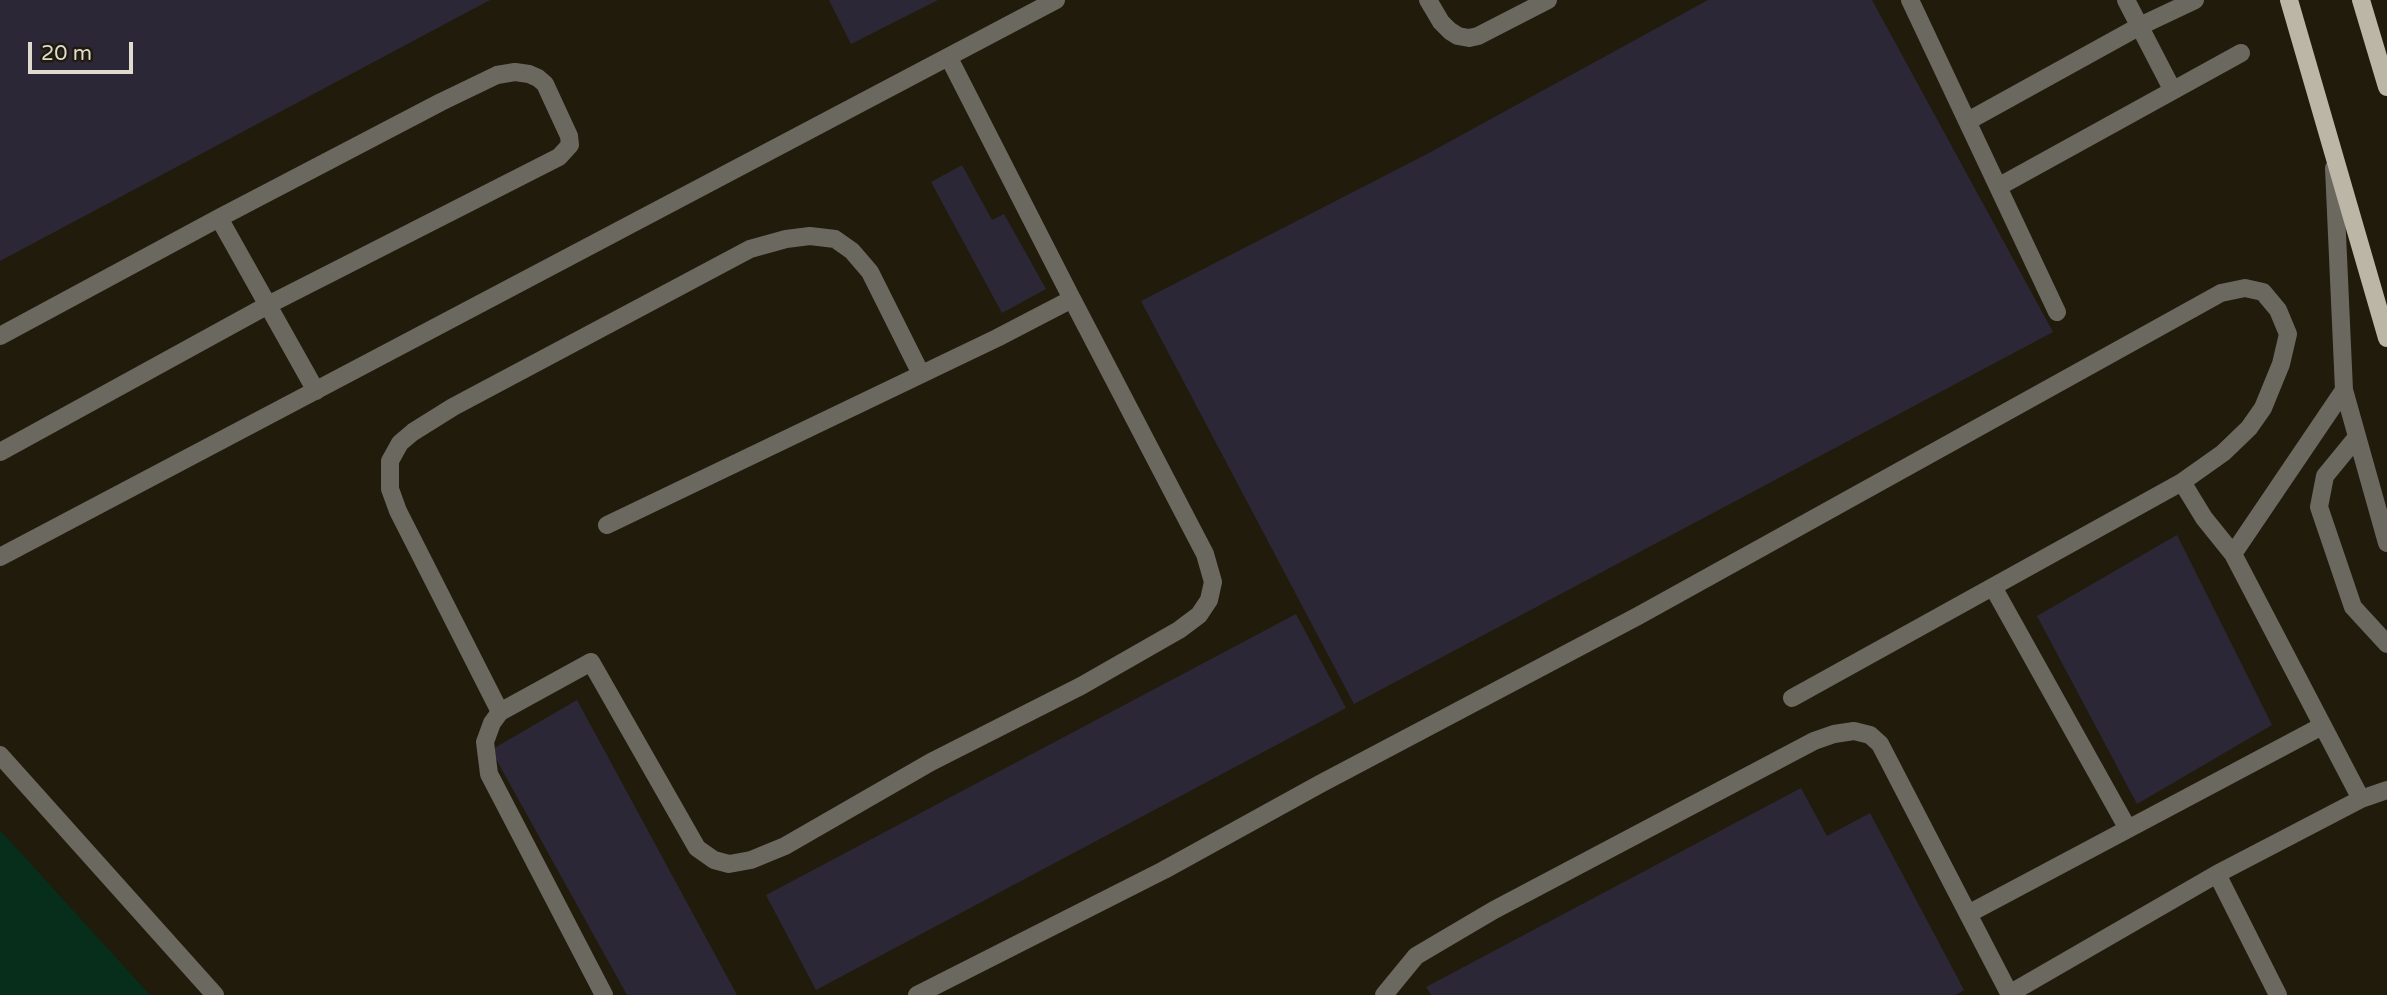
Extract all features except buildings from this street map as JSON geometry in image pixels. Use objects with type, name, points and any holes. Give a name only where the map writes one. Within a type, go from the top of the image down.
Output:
[{"type":"main road","points":[[2289,0],[2387,338]]},
{"type":"main road","points":[[2361,0],[2387,87]]},
{"type":"street","points":[[0,557],[1056,0]]},
{"type":"street","points":[[1428,0],[1441,22],[1450,31],[1469,38],[1478,36],[1537,2]]},
{"type":"street","points":[[1910,0],[2057,312]]},
{"type":"street","points":[[2126,0],[2172,89]]},
{"type":"street","points":[[1968,121],[2140,26],[2195,0]]},
{"type":"street","points":[[1998,187],[2241,53]]},
{"type":"street","points":[[604,995],[489,774],[485,742],[492,723],[500,712],[591,662],[690,837],[705,855],[729,864],[751,860],[785,846],[931,762],[1081,686],[1179,630],[1199,615],[1209,600],[1213,582],[1205,554],[949,58]]},
{"type":"street","points":[[0,336],[481,82],[515,72],[528,74],[545,85],[569,136],[570,145],[559,157],[268,305],[0,452]]},
{"type":"street","points":[[2333,151],[2344,390],[2387,543]]},
{"type":"street","points":[[219,218],[316,391]]},
{"type":"street","points":[[500,712],[398,511],[390,489],[390,461],[400,443],[413,432],[453,407],[750,249],[786,239],[810,236],[835,239],[852,251],[870,272],[921,374]]},
{"type":"street","points":[[917,995],[1164,870],[1320,784],[1638,616],[2221,293],[2245,288],[2263,292],[2278,310],[2288,334],[2281,364],[2263,408],[2249,428],[2223,453],[2182,482],[1792,698]]},
{"type":"street","points":[[607,525],[998,338],[1072,299]]},
{"type":"street","points":[[2233,554],[2344,390]]},
{"type":"street","points":[[2357,438],[2325,476],[2319,507],[2353,607],[2387,644]]},
{"type":"street","points":[[2182,482],[2204,518],[2233,554],[2361,799]]},
{"type":"street","points":[[1993,587],[2128,829]]},
{"type":"street","points":[[1968,914],[2322,726]]},
{"type":"street","points":[[1384,995],[1416,956],[1494,910],[1814,741],[1834,734],[1854,731],[1870,735],[1880,744],[2009,994],[2217,874],[2361,799],[2387,790]]},
{"type":"street","points":[[0,755],[215,995]]},
{"type":"street","points":[[2217,874],[2278,995]]},
{"type":"green space","points":[[0,830],[150,995],[0,995]]}]
